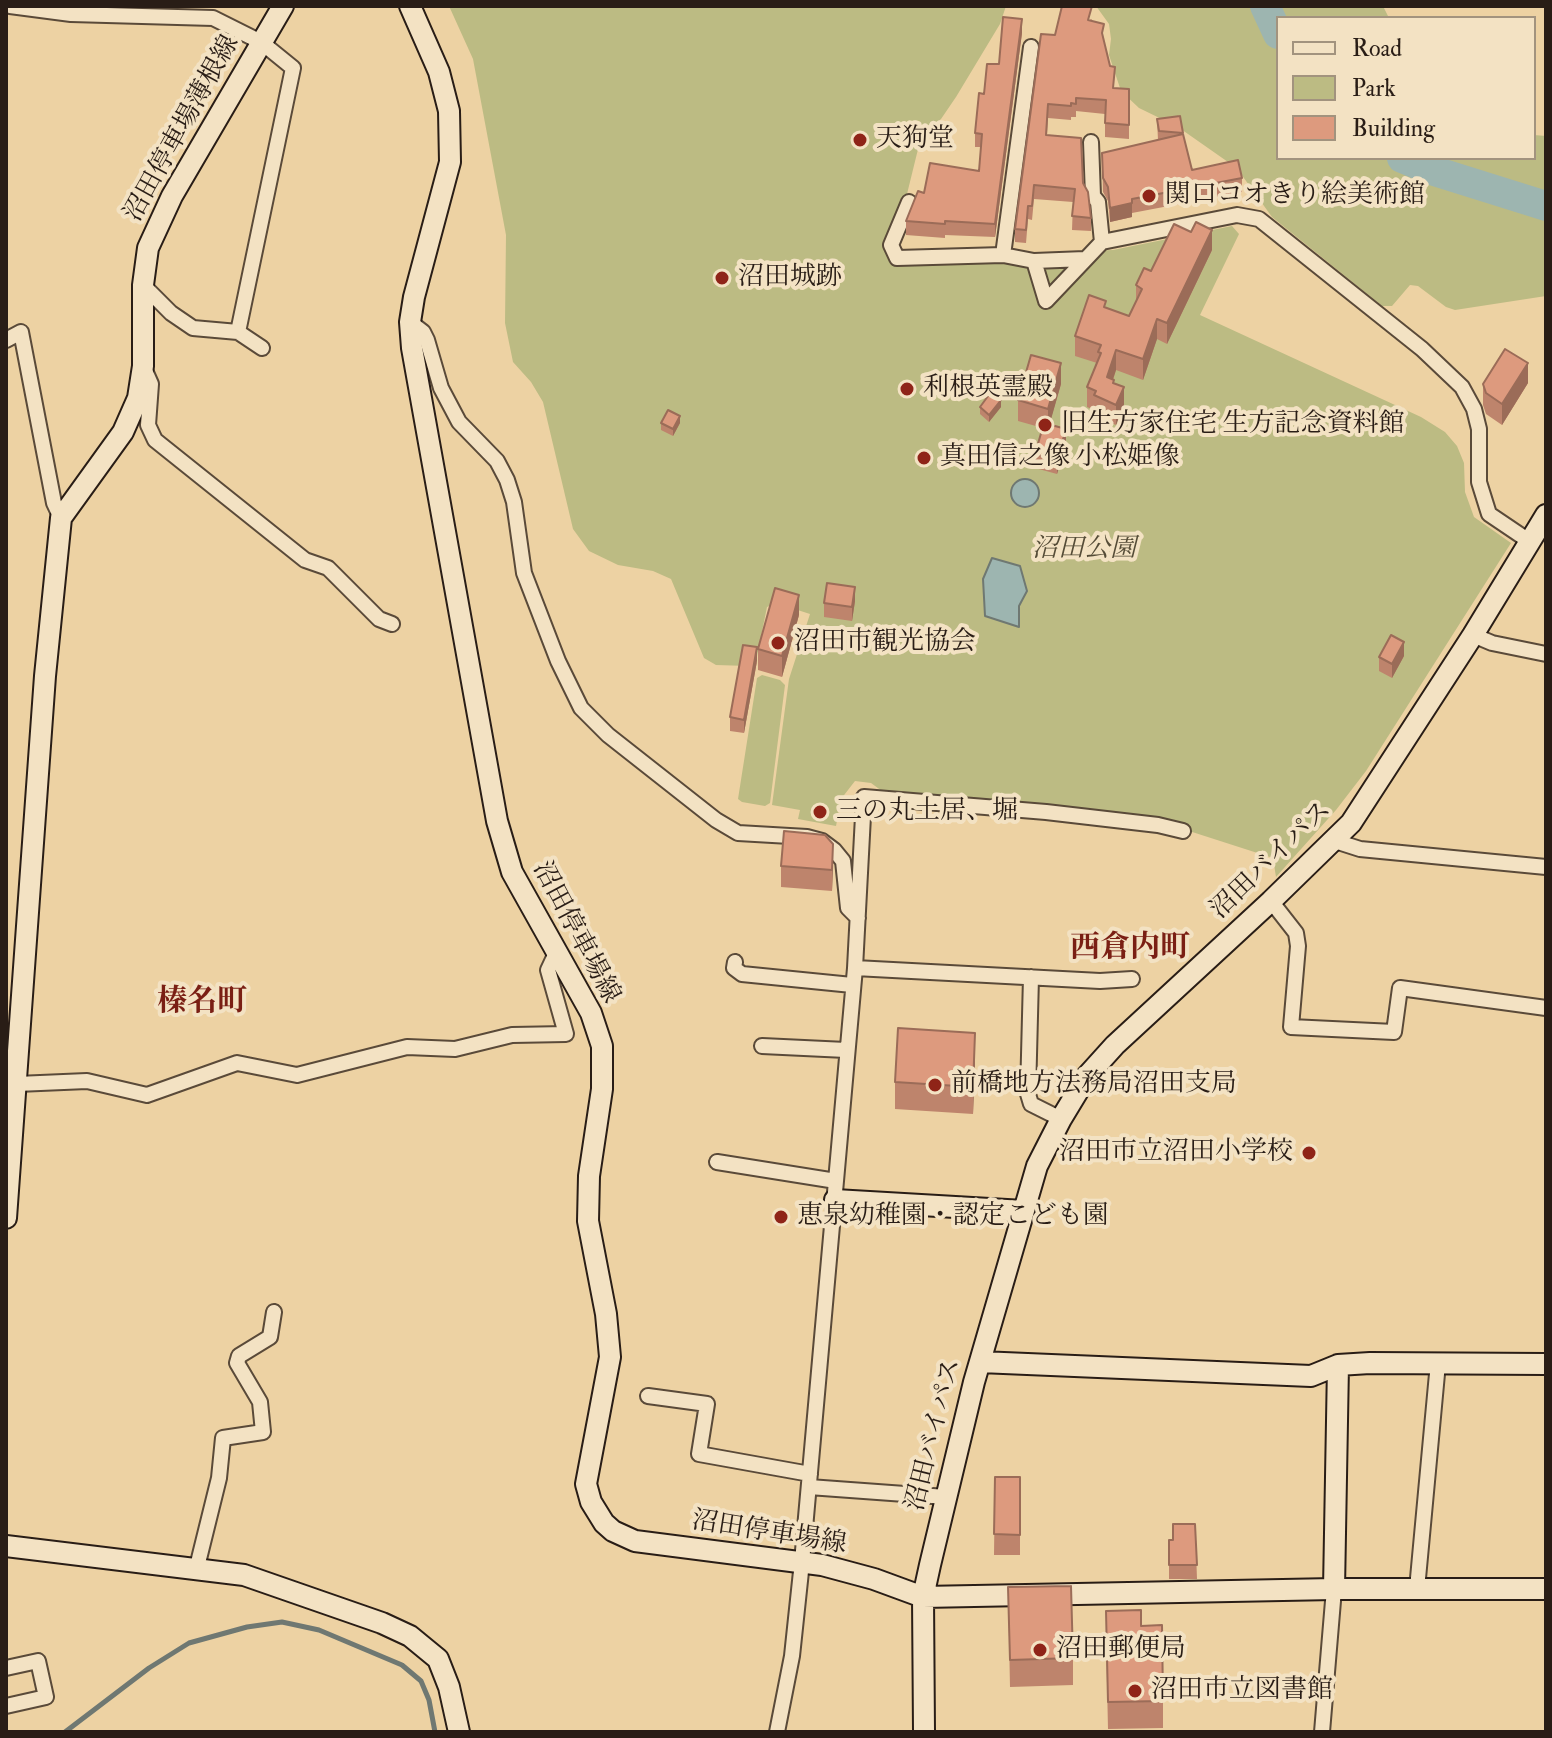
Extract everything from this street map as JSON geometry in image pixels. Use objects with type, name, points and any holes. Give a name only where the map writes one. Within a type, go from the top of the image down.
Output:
[{"type":"street","points":[[10,6],[71,14],[213,18],[261,42],[293,68],[238,332]]},
{"type":"street","name":"沼田停車場薄根線","points":[[61,518],[123,432],[138,398],[143,366],[143,285],[148,248],[172,196],[283,6]]},
{"type":"street","name":"沼田停車場線","points":[[408,6],[439,72],[449,111],[450,162],[410,322],[416,372],[502,843],[512,872],[591,1013],[602,1046],[602,1089],[589,1176],[588,1221],[606,1314],[610,1357],[586,1484],[591,1502],[613,1531],[635,1541],[802,1562],[874,1579],[923,1597]]},
{"type":"street","points":[[1003,255],[1031,47]]},
{"type":"street","points":[[1091,142],[1093,196],[1098,202],[1102,242]]},
{"type":"street","points":[[909,202],[891,245],[897,258],[1003,255],[1034,261],[1085,259]]},
{"type":"street","points":[[1034,261],[1046,301],[1102,242],[1237,215],[1249,215],[1268,224],[1422,349],[1462,387],[1474,409],[1479,429],[1479,482],[1489,514],[1529,541]]},
{"type":"street","points":[[143,285],[171,313],[193,328],[238,332],[262,348]]},
{"type":"street","points":[[410,322],[423,332],[441,388],[459,422],[497,461],[507,480],[514,502],[524,573],[558,661],[581,708],[608,735],[716,820],[738,833],[807,837],[822,841],[834,850],[843,861],[848,908],[858,918]]},
{"type":"street","points":[[6,340],[21,332],[54,503],[61,518],[11,1082],[6,1218]]},
{"type":"street","points":[[143,366],[151,384],[148,425],[155,440],[305,560],[328,568],[379,619],[392,624]]},
{"type":"street","name":"沼田バイパス","points":[[923,1597],[980,1362],[1037,1166],[1061,1119],[1087,1076],[1115,1045],[1351,823],[1473,635],[1546,515]]},
{"type":"street","points":[[1473,635],[1492,643],[1546,654]]},
{"type":"street","points":[[777,1732],[792,1656],[802,1562],[855,968],[864,797],[1060,813],[1183,831]]},
{"type":"street","points":[[1335,841],[1360,849],[1546,867]]},
{"type":"street","points":[[1271,901],[1296,933],[1298,946],[1291,1027],[1394,1032],[1400,988],[1546,1008]]},
{"type":"street","points":[[11,1082],[87,1081],[147,1095],[237,1063],[297,1075],[407,1047],[455,1049],[512,1035],[566,1034],[548,970],[556,953]]},
{"type":"street","points":[[735,962],[734,968],[742,974],[852,985]]},
{"type":"street","points":[[855,968],[1100,981],[1132,979]]},
{"type":"street","points":[[1031,977],[1028,1094],[1031,1104],[1061,1119]]},
{"type":"street","points":[[762,1046],[846,1050]]},
{"type":"street","points":[[717,1162],[835,1191],[1024,1211]]},
{"type":"street","points":[[196,1571],[219,1478],[223,1438],[263,1432],[260,1402],[237,1363],[239,1356],[270,1337],[274,1312]]},
{"type":"street","points":[[980,1362],[1311,1376],[1338,1365],[1546,1364]]},
{"type":"street","points":[[1417,1589],[1438,1363]]},
{"type":"street","points":[[1322,1732],[1334,1589],[1338,1365]]},
{"type":"street","points":[[648,1396],[707,1404],[699,1454],[809,1480],[946,1497]]},
{"type":"street","points":[[6,1546],[244,1575],[319,1599],[410,1636],[438,1659],[449,1687],[459,1732]]},
{"type":"street","points":[[924,1732],[923,1597],[1334,1589],[1546,1589]]},
{"type":"street","points":[[6,1668],[38,1661],[46,1697],[6,1706]]},
{"type":"green space","name":"沼田公園","points":[[449,6],[1006,6],[1000,24],[956,97],[941,119],[921,137],[907,194],[889,244],[914,257],[1113,250],[1232,226],[1239,234],[1200,315],[1421,417],[1445,432],[1457,446],[1464,463],[1465,492],[1474,517],[1511,543],[1366,771],[1276,877],[1273,858],[1186,830],[886,794],[871,783],[855,781],[841,799],[836,826],[798,819],[800,810],[772,805],[789,679],[810,614],[776,603],[767,607],[757,656],[748,666],[716,665],[704,658],[671,579],[653,571],[618,565],[589,551],[573,529],[543,402],[513,362],[505,323],[506,235],[473,59]]},
{"type":"green space","points":[[1096,6],[1383,6],[1388,16],[1276,16],[1276,160],[1536,160],[1536,135],[1546,136],[1546,296],[1455,310],[1418,286],[1410,285],[1392,306],[1382,306],[1272,217],[1241,174],[1228,162],[1178,127],[1139,108],[1121,91],[1109,55],[1109,24]]},
{"type":"green space","points":[[762,675],[780,680],[785,685],[770,803],[765,806],[738,799],[757,678]]},
{"type":"water","points":[[1025,479],[1035,483],[1039,493],[1035,503],[1025,507],[1015,503],[1011,493],[1015,483]]},
{"type":"water","points":[[992,558],[1020,566],[1027,591],[1019,606],[1019,627],[985,616],[983,579]]},
{"type":"building","points":[[1062,6],[1092,6],[1088,20],[1104,24],[1102,33],[1110,66],[1115,67],[1113,88],[1129,89],[1129,125],[1105,123],[1106,100],[1076,98],[1076,104],[1071,103],[1071,106],[1048,104],[1046,135],[1081,138],[1083,183],[1088,192],[1091,218],[1072,216],[1075,189],[1034,185],[1026,230],[1015,229],[1041,34],[1055,35]]},
{"type":"building","points":[[1003,17],[1022,19],[995,224],[906,221],[918,191],[924,193],[930,163],[979,171],[982,134],[975,133],[979,93],[984,94],[987,64],[999,64]]},
{"type":"building","points":[[1180,116],[1183,133],[1159,131],[1157,119]]},
{"type":"building","points":[[1183,134],[1192,170],[1238,160],[1242,178],[1132,199],[1132,203],[1110,208],[1108,187],[1103,178],[1102,153]]},
{"type":"building","points":[[1196,222],[1212,230],[1167,323],[1157,319],[1143,359],[1116,350],[1107,377],[1124,387],[1116,405],[1094,395],[1096,391],[1087,387],[1101,353],[1098,352],[1101,345],[1075,336],[1089,295],[1106,301],[1104,307],[1129,316],[1142,289],[1136,285],[1144,268],[1151,271],[1174,224],[1191,232]]},
{"type":"building","points":[[1505,349],[1528,363],[1502,404],[1486,393],[1483,384]]},
{"type":"building","points":[[1031,355],[1061,363],[1048,409],[1018,400]]},
{"type":"building","points":[[991,392],[1001,400],[989,415],[980,407]]},
{"type":"building","points":[[668,410],[680,416],[673,429],[661,423]]},
{"type":"building","points":[[1044,423],[1066,429],[1057,460],[1035,454]]},
{"type":"building","points":[[827,583],[855,587],[852,607],[824,603]]},
{"type":"building","points":[[775,588],[799,595],[782,656],[758,649]]},
{"type":"building","points":[[1391,635],[1404,642],[1392,664],[1379,657]]},
{"type":"building","points":[[743,645],[757,647],[744,720],[730,717]]},
{"type":"building","points":[[784,831],[825,835],[833,844],[832,870],[781,866]]},
{"type":"building","points":[[898,1028],[975,1033],[973,1087],[895,1082]]},
{"type":"building","points":[[995,1477],[1020,1477],[1020,1535],[994,1534]]},
{"type":"building","points":[[1173,1524],[1195,1524],[1197,1565],[1169,1565],[1169,1540],[1173,1540]]},
{"type":"building","name":"沼田郵便局","points":[[1071,1586],[1073,1658],[1010,1660],[1008,1587]]},
{"type":"building","name":"沼田市立図書館","points":[[1141,1610],[1141,1626],[1162,1625],[1163,1701],[1108,1702],[1106,1611]]},
{"type":"waterway","points":[[1265,6],[1276,30]]},
{"type":"waterway","points":[[1407,160],[1546,206]]},
{"type":"waterway","points":[[65,1732],[149,1668],[189,1643],[247,1627],[282,1622],[319,1630],[402,1665],[421,1681],[429,1700],[435,1732]]},
{"type":"place","name":"天狗堂","points":[[860,140]]},
{"type":"place","name":"関口コオきり絵美術館","points":[[1149,196]]},
{"type":"place","name":"沼田城跡","points":[[722,278]]},
{"type":"place","name":"利根英霊殿","points":[[907,389]]},
{"type":"place","name":"旧生方家住宅 生方記念資料館","points":[[1045,425]]},
{"type":"place","name":"真田信之像 小松姫像","points":[[924,458]]},
{"type":"place","name":"沼田市観光協会","points":[[778,643]]},
{"type":"place","name":"三の丸土居、堀","points":[[820,812]]},
{"type":"place","name":"前橋地方法務局沼田支局","points":[[935,1085]]},
{"type":"place","name":"沼田市立沼田小学校","points":[[1309,1153]]},
{"type":"place","name":"恵泉幼稚園・認定こども園","points":[[781,1217]]},
{"type":"place","name":"沼田郵便局","points":[[1040,1650]]},
{"type":"place","name":"沼田市立図書館","points":[[1135,1691]]},
{"type":"district","name":"西倉内町","points":[[1130,950]]},
{"type":"district","name":"榛名町","points":[[202,1004]]}]
